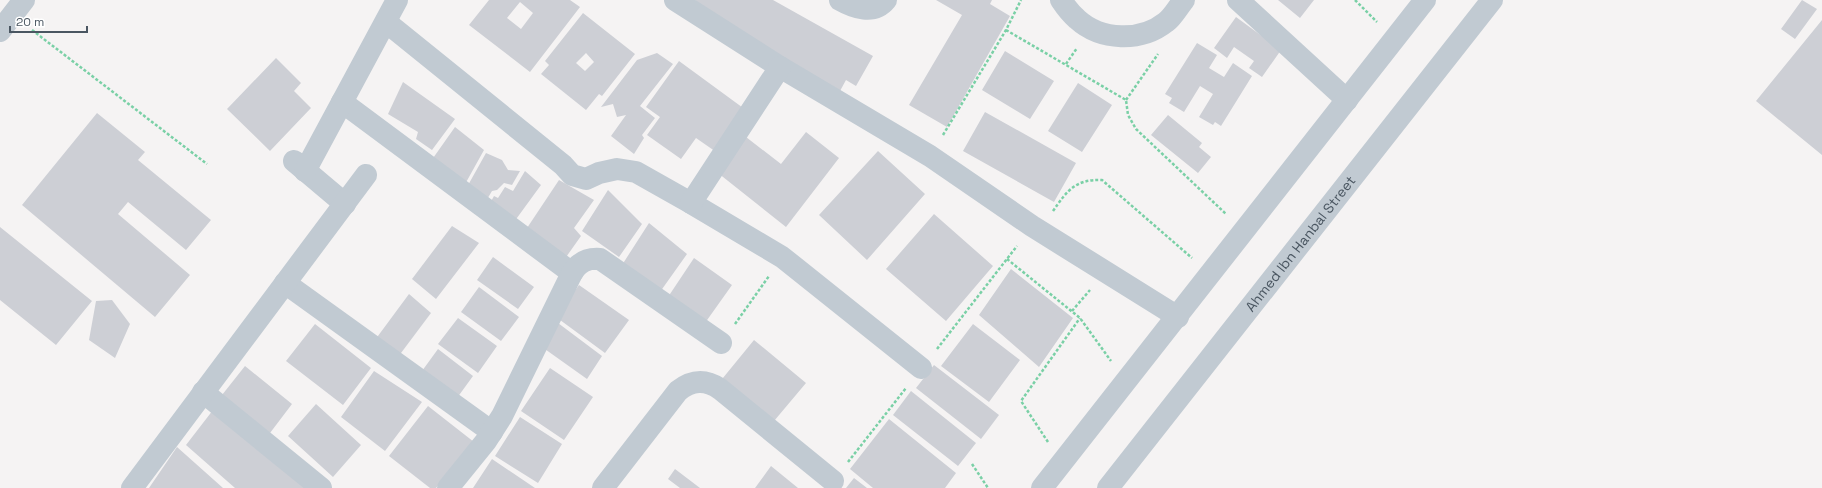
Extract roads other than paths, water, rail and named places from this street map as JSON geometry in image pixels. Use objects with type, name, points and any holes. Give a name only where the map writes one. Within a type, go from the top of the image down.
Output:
[{"type":"street","points":[[345,204],[299,166],[342,102],[397,0]]},
{"type":"street","points":[[675,0],[780,68],[930,156],[1040,231],[1178,317]]},
{"type":"street","points":[[840,0],[852,7],[863,9],[875,7],[886,0]]},
{"type":"street","points":[[1061,0],[1077,19],[1091,29],[1121,37],[1145,33],[1167,22],[1184,0]]},
{"type":"street","points":[[1238,0],[1347,100]]},
{"type":"street","points":[[1042,488],[1178,317],[1424,0]]},
{"type":"street","name":"Ahmed Ibn Hanbal Street","points":[[1108,488],[1492,0]]},
{"type":"street","points":[[386,22],[563,165],[572,175],[586,179],[599,173],[617,169],[636,172],[782,257],[921,368]]},
{"type":"street","points":[[691,203],[780,68]]},
{"type":"street","points":[[342,102],[572,273]]},
{"type":"street","points":[[132,488],[366,175]]},
{"type":"street","points":[[448,488],[492,432],[502,416],[572,273],[583,261],[592,258],[600,259],[721,343]]},
{"type":"street","points":[[286,283],[492,432]]},
{"type":"street","points":[[603,488],[678,391],[694,382],[703,382],[720,389],[833,481]]},
{"type":"street","points":[[203,392],[322,488]]}]
